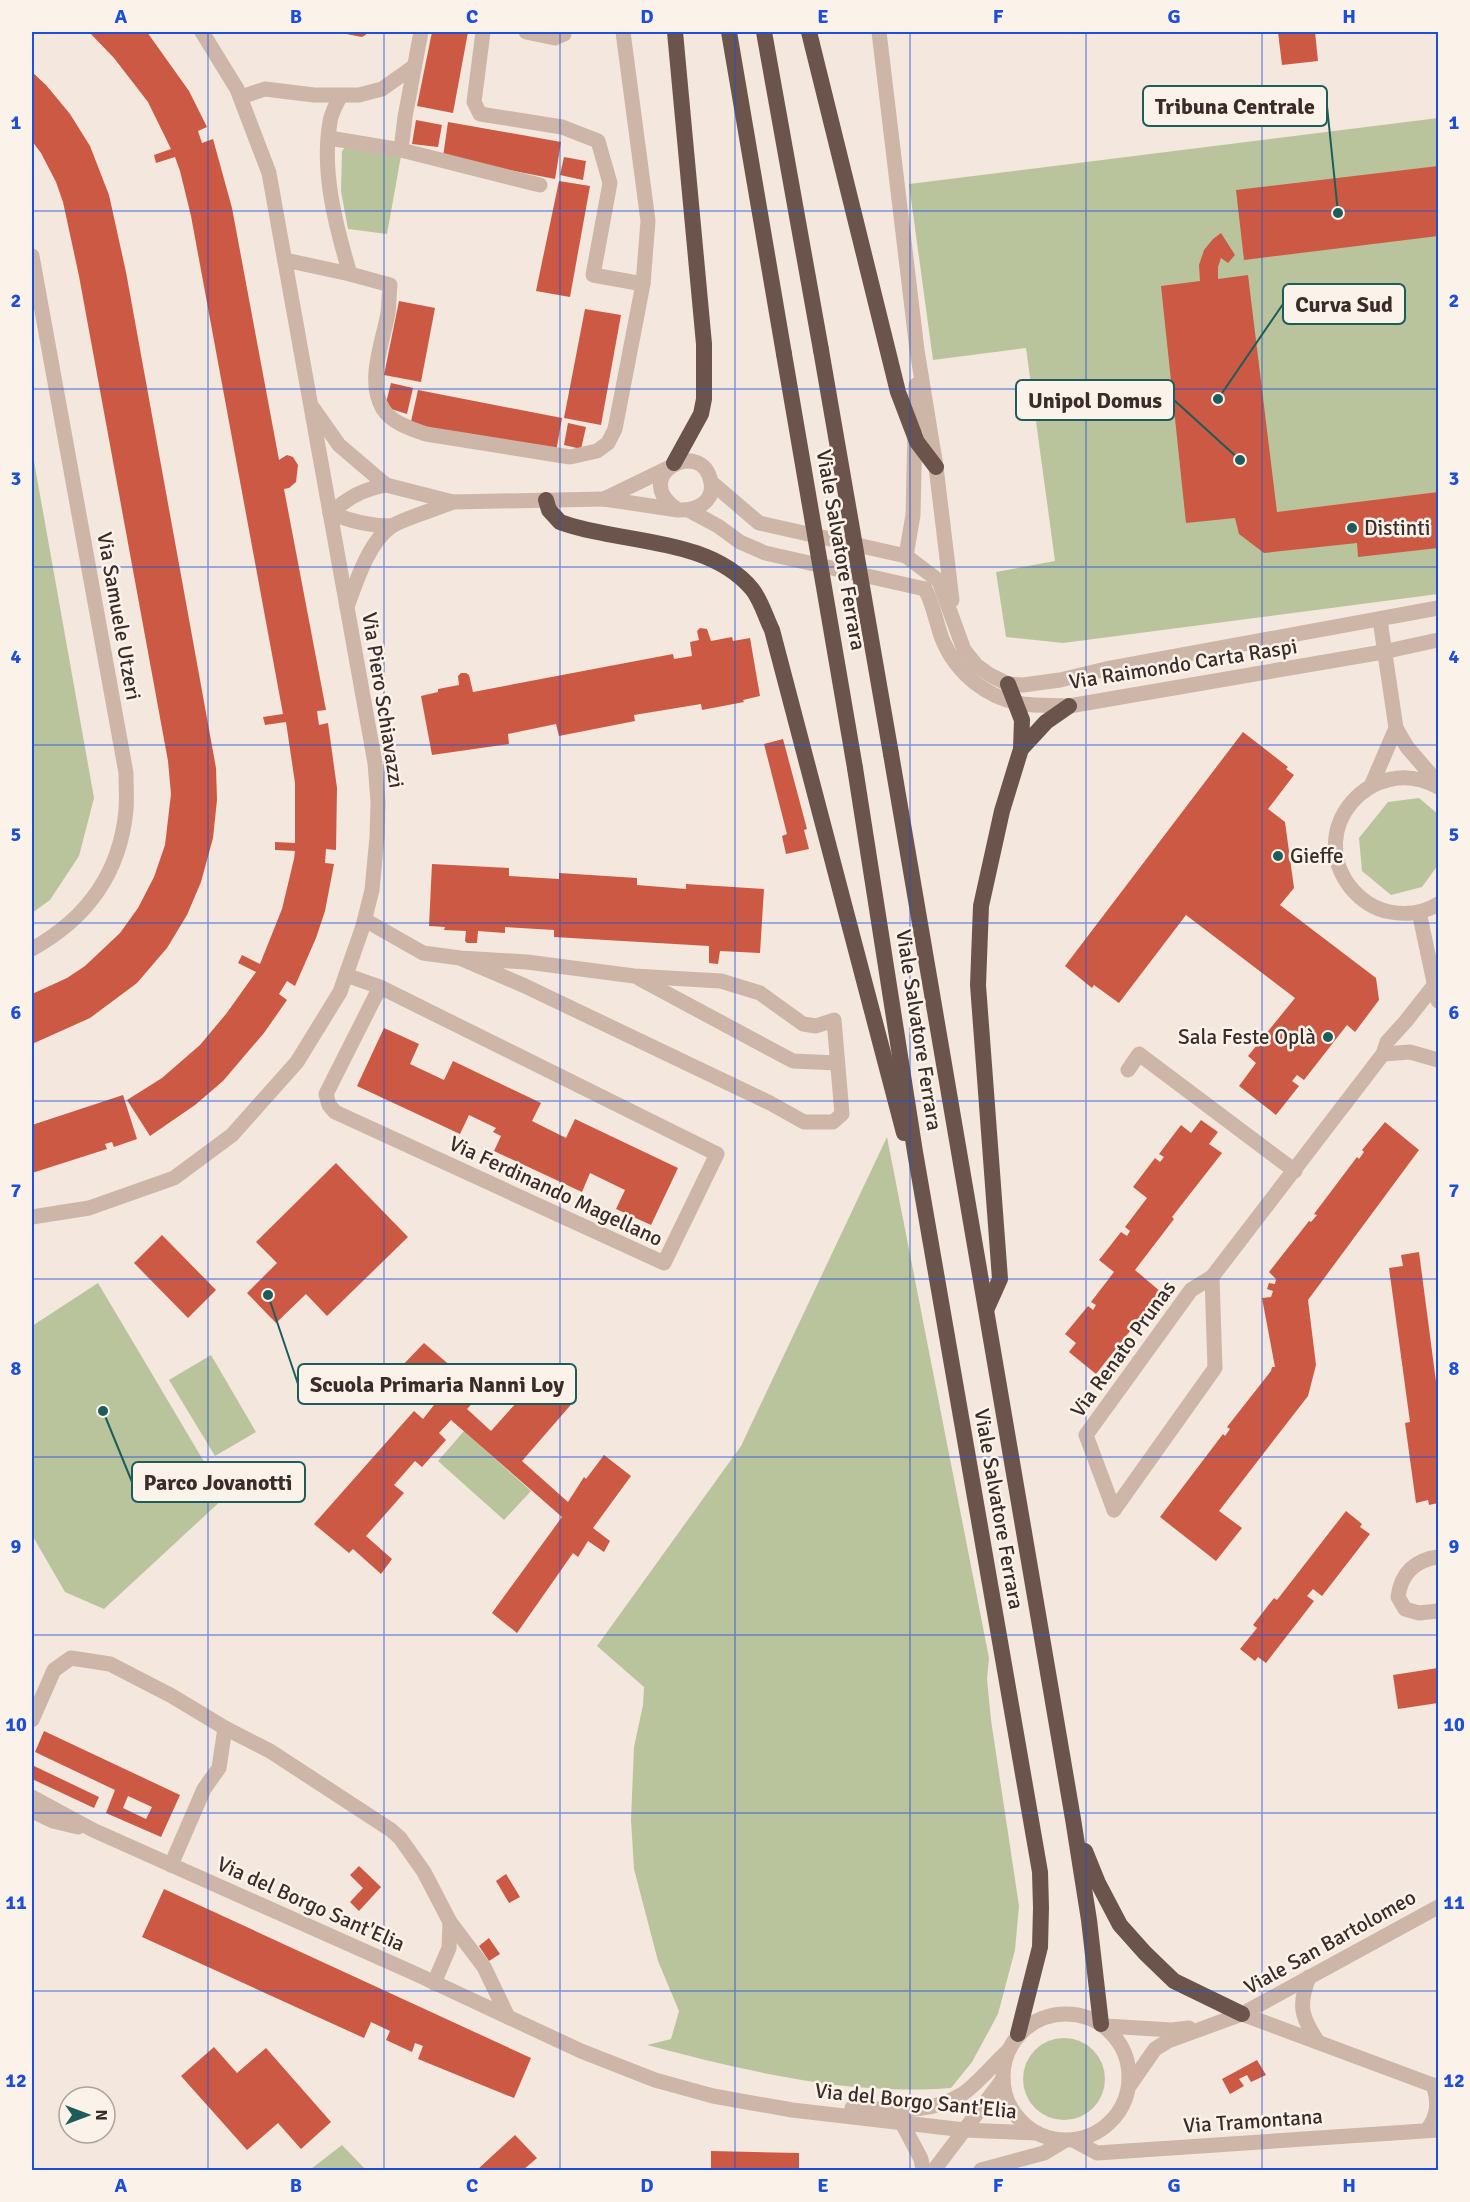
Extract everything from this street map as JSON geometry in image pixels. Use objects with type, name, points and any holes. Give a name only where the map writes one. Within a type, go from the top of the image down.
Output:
[{"type":"highway","points":[[671,466],[700,414],[704,399],[704,344],[675,32]]},
{"type":"highway","name":"Viale Salvatore Ferrara","points":[[729,32],[855,768],[915,1152],[1040,1872],[1040,1947],[1018,2034]]},
{"type":"highway","name":"Viale Salvatore Ferrara","points":[[764,32],[987,1308],[1073,1819],[1103,2025]]},
{"type":"highway","points":[[809,32],[898,392],[915,437],[936,467]]},
{"type":"highway","points":[[546,500],[549,510],[560,522],[704,554],[726,567],[753,590],[772,630],[902,1131],[915,1152]]},
{"type":"highway","points":[[987,1308],[1000,1279],[978,985],[978,942],[981,906],[1002,811],[1021,749],[1022,720],[1008,684]]},
{"type":"highway","points":[[1021,749],[1046,722],[1069,706]]},
{"type":"highway","points":[[1073,1819],[1098,1883],[1120,1925],[1174,1981],[1242,2014]]},
{"type":"street","name":"Via Piero Schiavazzi","points":[[32,1217],[89,1208],[174,1179],[232,1135],[297,1062],[340,992],[372,890],[378,802],[375,763],[269,173],[241,97],[202,32]]},
{"type":"street","points":[[402,150],[413,67],[421,32]]},
{"type":"street","points":[[483,32],[474,102],[480,114],[562,128],[598,141],[610,183],[593,275],[643,284]]},
{"type":"street","points":[[526,32],[555,38],[564,32]]},
{"type":"street","points":[[285,260],[350,273],[390,285],[388,310],[376,372],[378,398],[392,419],[409,429],[426,434],[570,457],[597,451],[608,443],[615,429],[643,284],[648,221],[623,32]]},
{"type":"street","points":[[879,32],[917,350],[948,560],[952,593],[951,613]]},
{"type":"street","points":[[241,97],[265,89],[340,96],[358,95],[382,89],[413,67]]},
{"type":"street","points":[[340,96],[330,121],[327,156],[335,223],[350,273]]},
{"type":"street","points":[[329,138],[402,150],[540,185]]},
{"type":"street","name":"Via Samuele Utzeri","points":[[32,256],[126,773],[126,810],[121,842],[107,877],[94,899],[75,920],[52,938],[32,949]]},
{"type":"street","points":[[906,556],[913,515],[917,350]]},
{"type":"street","points":[[310,404],[339,445],[386,485]]},
{"type":"street","points":[[604,499],[685,460],[695,462],[704,468],[711,482],[759,524],[906,556],[939,581],[964,650],[976,665],[1008,684]]},
{"type":"street","points":[[671,466],[662,477],[660,489],[667,503],[718,526],[740,542],[765,553],[925,589],[939,581],[948,560]]},
{"type":"street","points":[[453,502],[392,526],[355,523],[330,513],[364,489],[386,485],[453,502],[604,499],[684,511],[702,506],[710,493],[711,482]]},
{"type":"street","points":[[347,607],[360,573],[378,540],[392,526]]},
{"type":"street","name":"Via Raimondo Carta Raspi","points":[[925,589],[931,599],[942,639],[952,660],[971,680],[990,693],[1021,704],[1069,706],[1383,652],[1438,640]]},
{"type":"street","name":"Via Raimondo Carta Raspi","points":[[1008,684],[1023,685],[1060,680],[1106,669],[1438,608]]},
{"type":"street","points":[[1380,620],[1396,728],[1407,747],[1438,785]]},
{"type":"street","points":[[1371,786],[1396,728]]},
{"type":"street","points":[[1438,785],[1412,777],[1394,778],[1371,786],[1351,802],[1342,816],[1337,833],[1336,849],[1339,866],[1351,888],[1370,905],[1402,914],[1419,912],[1438,904]]},
{"type":"street","points":[[1419,912],[1436,982],[1438,1001]]},
{"type":"street","points":[[364,920],[423,953],[527,962],[634,976],[721,981],[760,993],[803,1024],[816,1026],[834,1020],[842,1114],[833,1122],[804,1122],[770,1103],[536,991],[460,958]]},
{"type":"street","name":"Via Ferdinando Magellano","points":[[346,975],[380,987],[717,1154],[664,1263],[335,1112],[329,1105],[326,1094],[380,987]]},
{"type":"street","points":[[634,976],[793,1061],[837,1063]]},
{"type":"street","name":"Via Renato Prunas","points":[[1212,1277],[1215,1368],[1114,1510],[1086,1435],[1191,1290],[1212,1277],[1383,1054],[1387,1042],[1436,982]]},
{"type":"street","points":[[1383,1054],[1410,1052],[1438,1060]]},
{"type":"street","points":[[1128,1070],[1139,1054],[1295,1171]]},
{"type":"street","points":[[1438,1557],[1424,1559],[1414,1565],[1400,1584],[1398,1597],[1405,1608],[1419,1613],[1438,1611]]},
{"type":"street","points":[[32,1720],[54,1670],[71,1658],[110,1664],[270,1751],[400,1838],[424,1872],[450,1922],[484,1967],[507,2017]]},
{"type":"street","points":[[171,1865],[204,1789],[219,1768],[225,1728]]},
{"type":"street","name":"Via del Borgo Sant'Elia","points":[[32,1797],[93,1830],[582,2051],[656,2080],[712,2096],[792,2110],[965,2130],[1036,2133]]},
{"type":"street","name":"Via del Borgo Sant'Elia","points":[[32,1811],[53,1821],[93,1830]]},
{"type":"street","name":"Viale San Bartolomeo","points":[[1128,2088],[1155,2049],[1168,2041],[1242,2014],[1438,1907]]},
{"type":"street","points":[[434,1983],[449,1948],[450,1922]]},
{"type":"street","points":[[1309,1977],[1303,1992],[1302,2010],[1307,2026],[1318,2042],[1436,2086],[1437,2109],[1432,2124],[1433,2130]]},
{"type":"street","points":[[1072,2014],[1093,2019],[1103,2025],[1115,2036],[1124,2051],[1129,2071],[1128,2088],[1120,2111],[1108,2126],[1094,2134],[1068,2140],[1053,2140],[1025,2126],[1009,2099],[1003,2079],[1004,2065],[1009,2050],[1018,2034],[1028,2024],[1042,2017],[1058,2015],[1072,2014]]},
{"type":"street","name":"Viale San Bartolomeo","points":[[1242,2014],[1318,2042]]},
{"type":"street","name":"Viale San Bartolomeo","points":[[1103,2025],[1171,2030],[1207,2026]]},
{"type":"street","name":"Via del Borgo Sant'Elia","points":[[792,2110],[935,2107],[963,2094],[1009,2050]]},
{"type":"street","points":[[934,2170],[1003,2079]]},
{"type":"street","points":[[902,2123],[921,2159],[923,2170]]},
{"type":"street","name":"Via Tramontana","points":[[1068,2140],[1097,2153],[1433,2130]]},
{"type":"street","points":[[981,2170],[1044,2153],[1068,2140]]},
{"type":"green space","points":[[1438,118],[1438,594],[1063,643],[1006,637],[996,572],[1055,561],[1026,348],[933,360],[909,184]]},
{"type":"green space","points":[[348,144],[401,156],[387,234],[348,229],[341,191],[342,151]]},
{"type":"green space","points":[[32,450],[94,798],[79,856],[50,900],[32,913]]},
{"type":"green space","points":[[1419,798],[1438,814],[1438,865],[1422,887],[1391,895],[1362,871],[1359,838],[1388,802]]},
{"type":"green space","points":[[887,1137],[989,1658],[987,1679],[991,1720],[1019,1906],[1015,1950],[998,2014],[972,2062],[951,2088],[912,2090],[835,2085],[797,2079],[722,2064],[647,2045],[671,2039],[679,2011],[658,1961],[634,1869],[631,1820],[634,1747],[643,1705],[644,1687],[597,1646],[741,1446]]},
{"type":"green space","points":[[98,1283],[225,1497],[104,1609],[65,1592],[32,1535],[32,1326]]},
{"type":"green space","points":[[211,1355],[256,1432],[215,1456],[169,1380]]},
{"type":"green space","points":[[464,1431],[531,1491],[504,1520],[438,1461]]},
{"type":"green space","points":[[1064,2038],[1080,2041],[1093,2050],[1102,2063],[1105,2079],[1102,2095],[1093,2108],[1080,2117],[1064,2120],[1048,2117],[1035,2108],[1026,2095],[1023,2079],[1026,2063],[1035,2050],[1048,2041]]},
{"type":"green space","points":[[342,2145],[366,2170],[310,2170],[311,2169]]},
{"type":"building","points":[[89,32],[147,32],[189,91],[207,127],[198,131],[202,143],[213,139],[232,208],[279,460],[287,455],[293,457],[298,465],[296,482],[284,489],[326,710],[317,711],[319,725],[328,723],[337,788],[336,850],[326,849],[325,863],[334,864],[325,911],[295,986],[287,981],[279,994],[287,1000],[264,1033],[223,1081],[195,1105],[150,1136],[127,1100],[162,1078],[200,1045],[226,1014],[256,972],[238,963],[242,955],[260,964],[282,909],[294,859],[295,851],[275,850],[275,842],[295,843],[295,783],[286,722],[265,725],[263,717],[283,714],[191,216],[180,171],[175,157],[156,163],[154,155],[171,149],[148,102],[114,58]]},
{"type":"building","points":[[336,32],[370,32],[362,37]]},
{"type":"building","points":[[432,32],[468,32],[453,113],[417,106]]},
{"type":"building","points":[[1278,32],[1315,32],[1318,61],[1282,65]]},
{"type":"building","points":[[32,72],[70,114],[90,146],[109,195],[126,272],[216,768],[217,800],[213,838],[201,882],[187,915],[167,948],[137,983],[90,1018],[32,1044],[32,994],[67,978],[85,966],[120,933],[138,908],[154,877],[165,845],[171,794],[168,761],[79,276],[63,202],[56,182],[32,141]]},
{"type":"building","points":[[416,120],[442,125],[438,147],[412,144]]},
{"type":"building","points":[[448,122],[561,142],[555,179],[443,157]]},
{"type":"building","points":[[564,157],[586,161],[583,180],[560,175]]},
{"type":"building","points":[[1438,166],[1438,236],[1244,260],[1236,190]]},
{"type":"building","points":[[559,181],[590,186],[570,297],[536,291]]},
{"type":"building","points":[[1221,233],[1235,255],[1228,263],[1221,258],[1218,279],[1248,275],[1277,512],[1438,492],[1438,548],[1358,557],[1357,543],[1264,553],[1239,534],[1235,518],[1186,523],[1161,286],[1200,281],[1199,265],[1204,250]]},
{"type":"building","points":[[399,301],[435,308],[421,382],[384,375]]},
{"type":"building","points":[[585,309],[621,315],[601,425],[564,418]]},
{"type":"building","points":[[391,383],[413,388],[407,414],[385,407]]},
{"type":"building","points":[[418,390],[562,418],[556,452],[410,426]]},
{"type":"building","points":[[568,423],[586,427],[581,449],[564,445]]},
{"type":"building","points":[[700,628],[707,629],[711,641],[732,637],[733,641],[750,638],[760,696],[743,700],[744,702],[702,710],[701,704],[634,715],[635,721],[559,736],[556,724],[508,734],[509,744],[432,755],[421,696],[438,692],[438,689],[459,685],[458,676],[461,673],[469,675],[473,692],[673,654],[674,659],[692,656],[690,642],[699,640],[697,631]]},
{"type":"building","points":[[1243,732],[1288,767],[1286,769],[1294,775],[1268,809],[1285,822],[1294,888],[1280,905],[1376,978],[1379,1000],[1355,1032],[1347,1025],[1304,1080],[1297,1075],[1292,1081],[1299,1086],[1276,1115],[1239,1086],[1256,1063],[1248,1056],[1295,998],[1186,915],[1119,1003],[1094,985],[1092,988],[1065,966]]},
{"type":"building","points":[[783,739],[807,829],[804,830],[809,849],[786,854],[782,836],[787,834],[764,744]]},
{"type":"building","points":[[432,864],[509,868],[509,876],[559,879],[559,873],[637,878],[637,885],[686,889],[686,884],[764,889],[760,953],[720,951],[718,964],[709,963],[709,946],[554,937],[554,930],[505,927],[505,933],[478,931],[477,943],[467,943],[465,941],[466,931],[444,930],[445,927],[429,926]]},
{"type":"building","points":[[384,1028],[419,1044],[410,1064],[444,1080],[453,1061],[541,1103],[532,1121],[566,1138],[575,1119],[678,1168],[651,1225],[616,1209],[625,1190],[590,1173],[582,1192],[494,1151],[501,1136],[493,1132],[496,1128],[469,1115],[460,1134],[357,1086]]},
{"type":"building","points":[[123,1095],[137,1139],[114,1147],[112,1142],[105,1144],[107,1149],[32,1173],[32,1125]]},
{"type":"building","points":[[1201,1120],[1218,1132],[1209,1144],[1222,1153],[1172,1217],[1174,1219],[1135,1270],[1161,1292],[1096,1374],[1069,1352],[1076,1343],[1065,1334],[1088,1306],[1093,1310],[1096,1305],[1091,1302],[1114,1272],[1099,1260],[1121,1232],[1127,1236],[1130,1231],[1125,1227],[1147,1198],[1133,1187],[1155,1158],[1160,1162],[1164,1157],[1159,1154],[1181,1125],[1191,1133]]},
{"type":"building","points":[[1385,1122],[1419,1150],[1308,1300],[1316,1365],[1308,1396],[1219,1511],[1242,1528],[1216,1561],[1160,1517],[1223,1434],[1225,1436],[1230,1429],[1227,1427],[1272,1367],[1275,1367],[1262,1298],[1271,1297],[1273,1291],[1267,1289],[1269,1283],[1275,1284],[1276,1279],[1269,1272],[1309,1221],[1311,1222],[1317,1215],[1314,1214],[1357,1157],[1359,1159],[1364,1152],[1362,1150]]},
{"type":"building","points":[[336,1163],[408,1237],[327,1316],[306,1294],[276,1323],[247,1293],[277,1263],[256,1242]]},
{"type":"building","points":[[162,1235],[216,1290],[188,1318],[134,1263]]},
{"type":"building","points":[[1419,1252],[1438,1397],[1438,1503],[1429,1505],[1428,1500],[1416,1503],[1405,1423],[1410,1422],[1389,1268],[1403,1266],[1401,1255]]},
{"type":"building","points":[[424,1343],[482,1393],[467,1409],[491,1431],[543,1373],[560,1372],[573,1384],[575,1400],[522,1461],[568,1502],[584,1477],[586,1479],[604,1455],[631,1476],[593,1528],[610,1541],[604,1552],[588,1541],[578,1557],[573,1553],[517,1633],[492,1613],[562,1517],[451,1420],[439,1433],[446,1440],[422,1467],[415,1461],[394,1485],[404,1493],[366,1536],[392,1559],[381,1574],[353,1549],[349,1553],[314,1524],[414,1411],[423,1419],[434,1405],[397,1371]]},
{"type":"building","points":[[1346,1511],[1362,1524],[1360,1527],[1370,1534],[1322,1596],[1313,1589],[1307,1596],[1314,1601],[1266,1663],[1258,1657],[1255,1661],[1240,1649],[1257,1628],[1253,1625],[1274,1598],[1277,1600]]},
{"type":"building","points":[[1438,1668],[1438,1703],[1398,1709],[1393,1675]]},
{"type":"building","points":[[44,1731],[180,1795],[161,1837],[106,1813],[115,1790],[35,1752]],"holes":[[[128,1796],[152,1807],[146,1819],[123,1808]]]},
{"type":"building","points":[[32,1765],[99,1797],[94,1808],[32,1779]]},
{"type":"building","points":[[359,1866],[381,1887],[359,1911],[350,1902],[363,1888],[350,1875]]},
{"type":"building","points":[[506,1874],[520,1897],[509,1903],[496,1881]]},
{"type":"building","points":[[164,1889],[531,2058],[514,2098],[418,2059],[423,2046],[415,2043],[412,2052],[386,2040],[390,2031],[371,2022],[364,2038],[142,1937]]},
{"type":"building","points":[[489,1938],[500,1954],[489,1961],[479,1946]]},
{"type":"building","points":[[214,2047],[237,2073],[266,2048],[331,2122],[301,2149],[278,2123],[247,2150],[181,2076]]},
{"type":"building","points":[[1257,2060],[1266,2075],[1251,2082],[1247,2075],[1239,2079],[1244,2086],[1230,2094],[1222,2079]]},
{"type":"building","points":[[515,2135],[537,2158],[523,2170],[477,2170]]},
{"type":"building","points":[[711,2151],[799,2153],[799,2170],[711,2170]]},
{"type":"place","name":"Tribuna Centrale","points":[[1338,213]]},
{"type":"place","name":"Curva Sud","points":[[1218,399]]},
{"type":"place","name":"Unipol Domus","points":[[1240,460]]},
{"type":"place","name":"Distinti","points":[[1352,528]]},
{"type":"place","name":"Gieffe","points":[[1278,856]]},
{"type":"place","name":"Sala Feste Oplà","points":[[1328,1037]]},
{"type":"place","name":"Scuola Primaria Nanni Loy","points":[[268,1295]]},
{"type":"place","name":"Parco Jovanotti","points":[[103,1411]]}]
